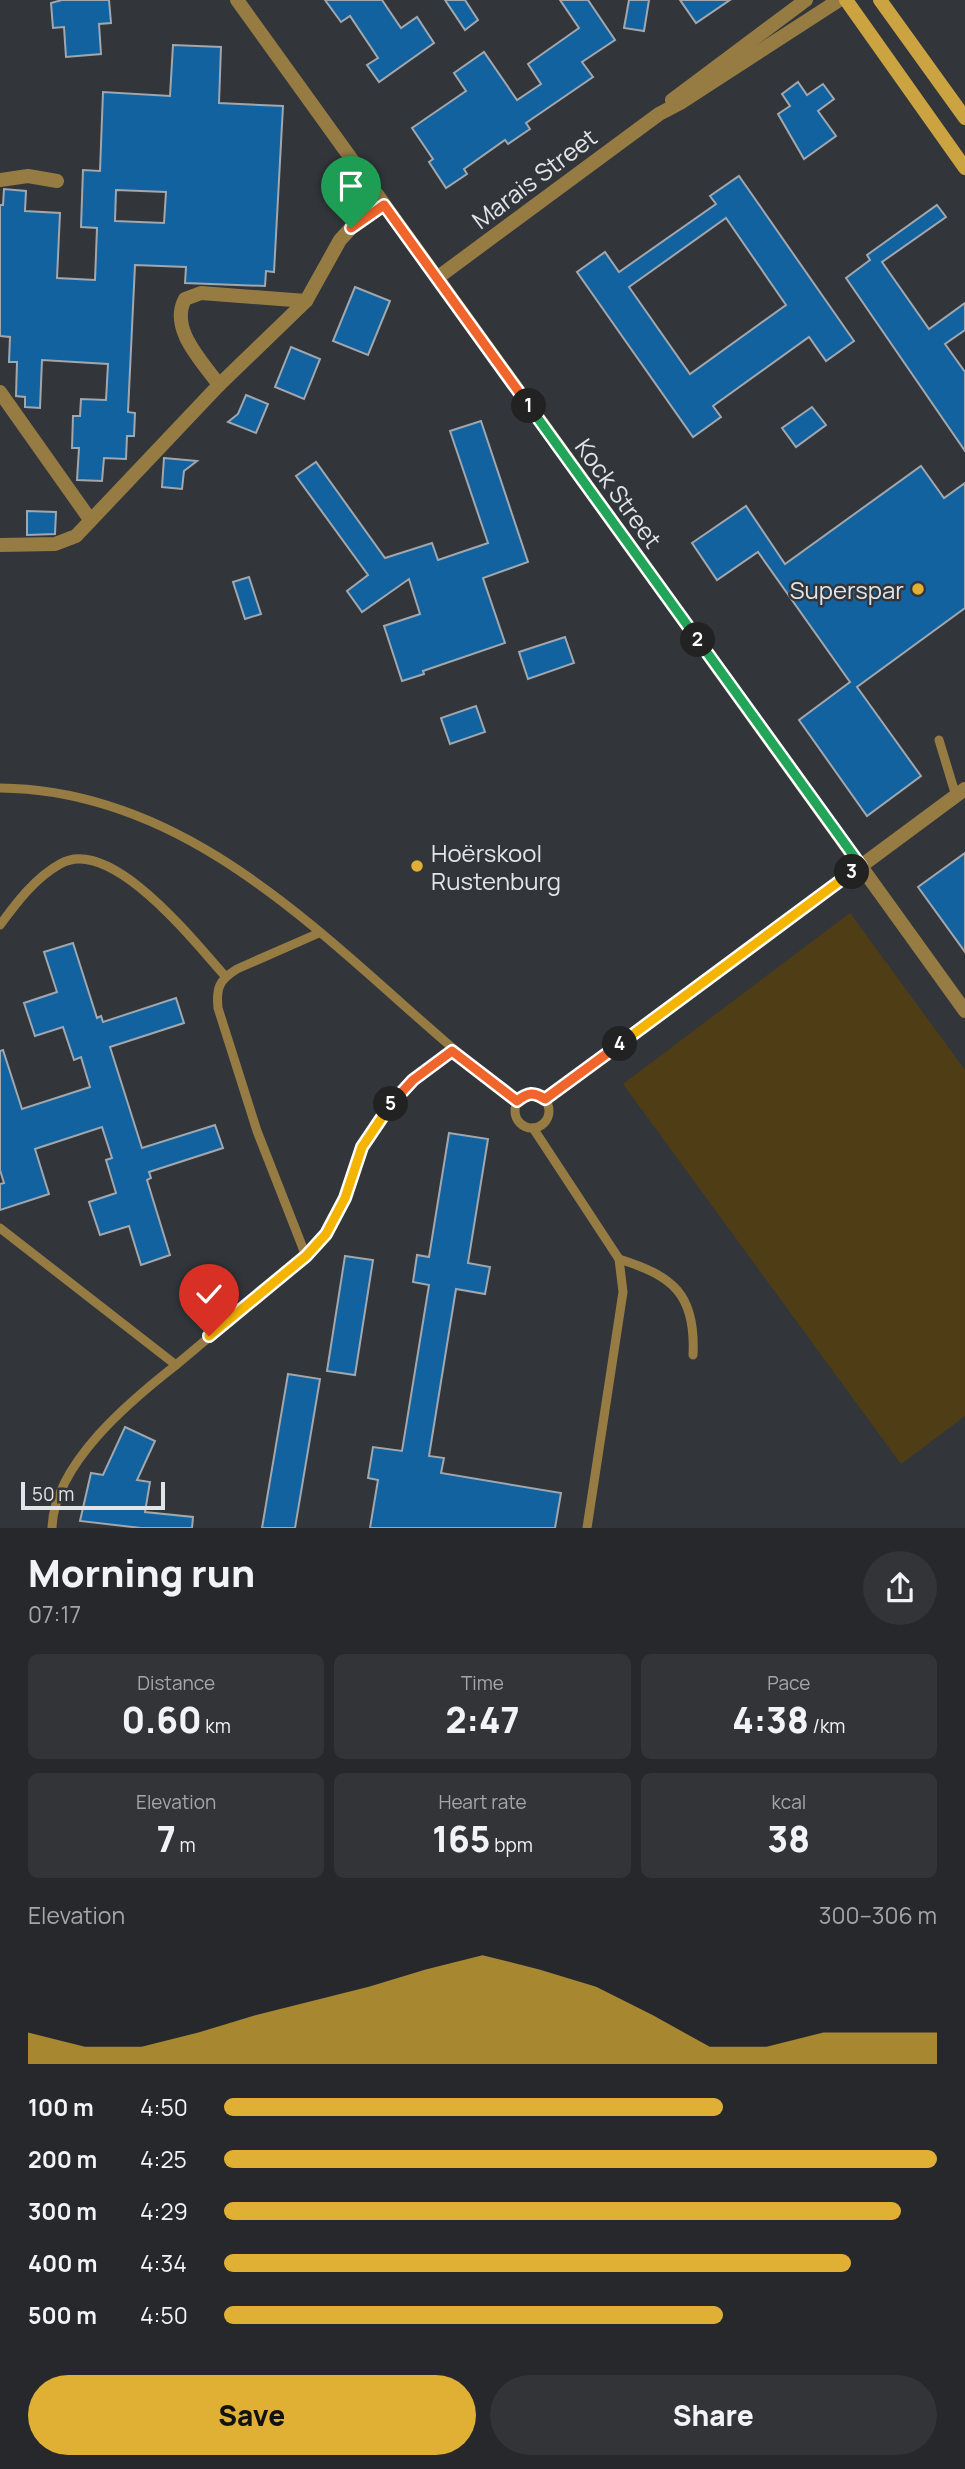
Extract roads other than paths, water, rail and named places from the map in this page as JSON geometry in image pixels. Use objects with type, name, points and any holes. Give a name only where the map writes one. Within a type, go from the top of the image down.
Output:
[{"type":"street","name":"Kock Street","points":[[237,0],[965,1011]]},
{"type":"street","name":"Marais Street","points":[[659,114],[676,95],[806,0]]},
{"type":"street","name":"Marais Street","points":[[436,278],[659,114],[839,0]]},
{"type":"street","points":[[846,0],[965,168]]},
{"type":"street","points":[[880,0],[965,118]]},
{"type":"street","points":[[0,180],[28,176],[57,181]]},
{"type":"street","points":[[0,545],[38,546],[66,542],[76,536],[89,518],[219,385],[306,301],[340,240],[351,228],[384,205]]},
{"type":"street","points":[[219,385],[186,338],[180,310],[185,299],[201,293],[306,301]]},
{"type":"street","points":[[0,392],[89,518]]},
{"type":"street","points":[[861,866],[960,793]]},
{"type":"lane","points":[[939,740],[960,793]]},
{"type":"lane","points":[[0,788],[34,789],[94,799],[154,822],[211,851],[267,889],[452,1051],[517,1101]]},
{"type":"lane","points":[[0,925],[24,892],[62,862],[84,860],[108,865],[160,903],[225,976]]},
{"type":"lane","points":[[545,1099],[861,866]]},
{"type":"lane","points":[[306,1256],[257,1131],[218,1009],[216,994],[225,976],[319,933]]},
{"type":"lane","points":[[52,1528],[59,1498],[67,1480],[106,1425],[306,1256],[334,1221],[345,1198],[362,1147],[377,1123],[413,1080],[452,1051]]},
{"type":"lane","points":[[536,1093],[545,1099],[549,1108],[548,1117],[542,1125],[533,1128],[524,1126],[517,1120],[517,1101],[525,1094],[536,1093]]},
{"type":"lane","points":[[533,1128],[619,1259],[623,1292],[587,1528]]},
{"type":"lane","points":[[0,1228],[176,1365]]},
{"type":"lane","points":[[619,1259],[668,1279],[680,1292],[690,1313],[694,1334],[693,1355]]},
{"type":"place","name":"Superspar","points":[[918,589]]},
{"type":"place","name":"Hoërskool Rustenburg","points":[[417,866]]}]
